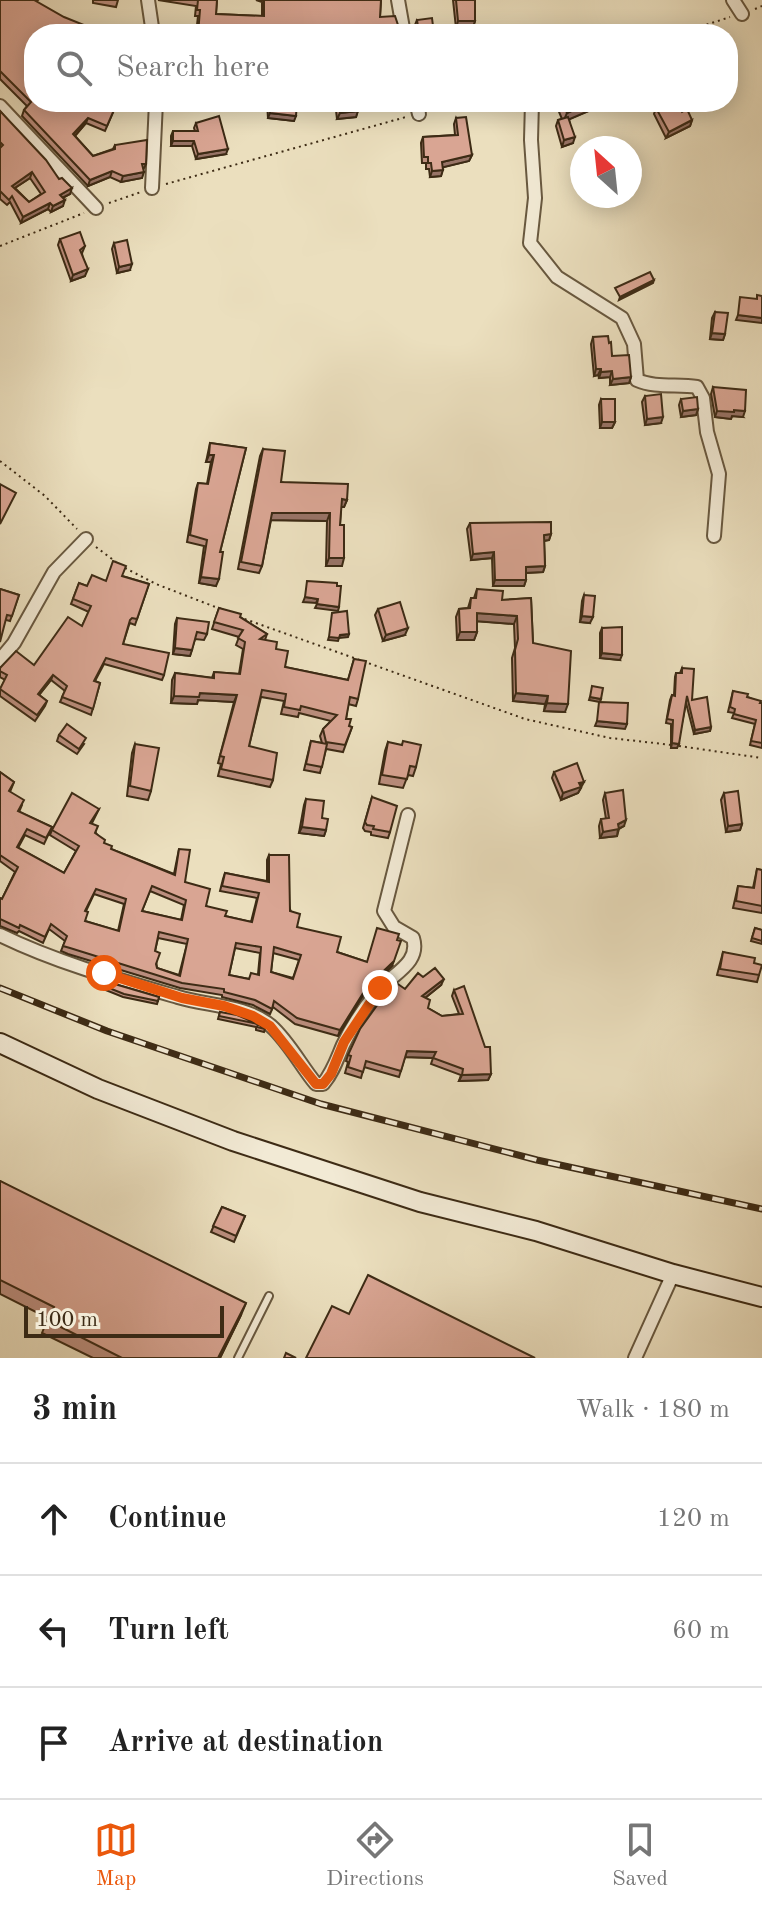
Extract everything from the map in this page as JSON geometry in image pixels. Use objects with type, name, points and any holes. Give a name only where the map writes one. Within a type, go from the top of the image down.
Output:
[{"type":"main road","points":[[0,1043],[98,1089],[233,1141],[420,1202],[536,1231],[673,1274],[762,1297]]},
{"type":"street","points":[[148,0],[152,24]]},
{"type":"street","points":[[398,0],[402,24]]},
{"type":"street","points":[[733,0],[742,14]]},
{"type":"street","points":[[0,106],[96,208]]},
{"type":"street","points":[[152,188],[156,112]]},
{"type":"street","points":[[532,112],[535,198],[530,243],[557,277],[622,318],[634,344],[637,380],[648,385],[697,387],[703,398],[707,432],[719,474],[714,536]]},
{"type":"street","points":[[0,660],[14,643],[54,572],[86,539]]},
{"type":"street","points":[[0,935],[26,948],[182,998],[224,1006],[253,1016],[270,1026],[316,1084],[323,1084],[367,1006],[380,988],[401,972],[412,958],[413,938],[394,927],[384,911],[408,815]]},
{"type":"street","points":[[635,1358],[673,1274]]},
{"type":"lane","points":[[238,1358],[269,1296]]},
{"type":"path","points":[[710,24],[762,6]]},
{"type":"path","points":[[0,246],[152,188],[405,112]]},
{"type":"path","points":[[0,461],[45,496],[86,539],[123,567],[156,584],[525,719],[610,738],[728,751],[762,758]]},
{"type":"building","points":[[0,0],[34,0],[82,24],[24,24],[24,95],[0,71]]},
{"type":"building","points":[[198,0],[217,0],[216,14],[264,16],[264,0],[381,0],[380,17],[395,16],[398,24],[199,24],[200,10],[197,10]]},
{"type":"building","points":[[456,0],[475,0],[475,21],[458,21]]},
{"type":"building","points":[[432,18],[433,24],[418,24],[417,20]]},
{"type":"building","points":[[0,111],[46,160],[59,179],[62,178],[72,188],[60,195],[65,200],[53,206],[50,203],[23,217],[12,196],[9,200],[0,191],[0,148],[3,145],[0,142]],"holes":[[[32,172],[45,192],[29,202],[12,186]]]},
{"type":"building","points":[[26,112],[113,112],[107,126],[88,118],[73,134],[93,156],[115,149],[115,145],[147,140],[146,164],[142,164],[144,172],[123,176],[112,171],[90,180]]},
{"type":"building","points":[[270,112],[296,112],[296,116]]},
{"type":"building","points":[[658,112],[688,112],[692,120],[669,132]]},
{"type":"building","points":[[219,116],[228,149],[198,154],[194,141],[173,141],[173,131],[198,131],[196,123]]},
{"type":"building","points":[[466,117],[472,155],[442,162],[443,170],[432,171],[428,157],[424,157],[423,137],[458,135],[456,118]]},
{"type":"building","points":[[568,117],[575,136],[564,140],[558,120]]},
{"type":"building","points":[[80,232],[85,246],[80,250],[88,269],[73,275],[60,239]]},
{"type":"building","points":[[127,240],[132,264],[119,267],[114,243]]},
{"type":"building","points":[[650,272],[654,280],[620,297],[615,288]]},
{"type":"building","points":[[757,295],[762,296],[762,318],[738,315],[740,297],[757,299]]},
{"type":"building","points":[[715,312],[728,313],[725,334],[712,333]]},
{"type":"building","points":[[608,336],[612,356],[629,355],[631,377],[613,379],[612,371],[596,369],[593,337]]},
{"type":"building","points":[[713,387],[746,390],[745,411],[717,411]]},
{"type":"building","points":[[661,394],[663,417],[647,419],[645,396]]},
{"type":"building","points":[[697,397],[698,409],[683,411],[681,399]]},
{"type":"building","points":[[601,399],[615,399],[615,422],[602,422]]},
{"type":"building","points":[[210,443],[246,448],[220,552],[223,552],[219,579],[201,577],[207,540],[190,535],[198,483],[208,484],[214,455],[209,455]]},
{"type":"building","points":[[263,449],[285,451],[281,482],[348,484],[347,500],[342,499],[340,525],[344,525],[344,558],[329,558],[330,513],[272,513],[262,566],[241,562]]},
{"type":"building","points":[[0,484],[16,493],[0,524]]},
{"type":"building","points":[[551,522],[551,534],[544,535],[545,566],[526,567],[526,580],[495,580],[494,552],[473,554],[470,523]]},
{"type":"building","points":[[113,561],[126,566],[122,576],[149,584],[137,619],[130,620],[123,644],[169,653],[164,675],[106,658],[94,681],[100,683],[93,709],[62,697],[67,686],[53,675],[38,694],[47,701],[37,715],[0,689],[7,675],[0,668],[16,651],[34,665],[68,617],[82,626],[91,606],[73,599],[79,583],[87,586],[92,575],[106,581]]},
{"type":"building","points":[[307,581],[341,586],[339,607],[317,604],[318,599],[305,597]]},
{"type":"building","points":[[0,589],[19,595],[12,616],[7,615],[0,642]]},
{"type":"building","points":[[477,589],[503,591],[502,600],[531,598],[533,643],[571,651],[568,704],[547,703],[548,696],[516,693],[517,616],[477,613],[477,632],[460,632],[459,609],[470,608],[471,598],[476,598]]},
{"type":"building","points":[[584,595],[595,596],[593,617],[582,616]]},
{"type":"building","points":[[400,602],[408,628],[386,635],[378,609]]},
{"type":"building","points":[[219,608],[241,614],[240,617],[267,634],[260,639],[277,642],[276,649],[288,651],[285,667],[348,680],[354,659],[366,661],[358,699],[350,697],[346,719],[351,719],[349,726],[352,727],[345,745],[326,742],[323,729],[337,715],[301,706],[300,710],[284,707],[286,694],[262,690],[249,746],[277,753],[273,780],[221,769],[224,757],[220,756],[237,695],[200,693],[199,697],[174,696],[175,673],[214,678],[214,672],[240,674],[245,642],[238,638],[243,630],[214,622]]},
{"type":"building","points":[[347,611],[349,634],[340,635],[339,638],[329,637],[332,613]]},
{"type":"building","points":[[177,618],[209,622],[207,634],[197,632],[192,650],[175,648]]},
{"type":"building","points":[[622,627],[622,655],[602,653],[602,628]]},
{"type":"building","points":[[682,668],[694,669],[692,700],[707,697],[711,727],[695,730],[687,696],[679,744],[672,743],[673,720],[667,719],[672,695],[675,696],[676,673],[682,673]]},
{"type":"building","points":[[592,686],[603,688],[601,699],[590,697]]},
{"type":"building","points":[[733,691],[761,701],[762,743],[751,741],[756,720],[734,714],[735,709],[730,707]]},
{"type":"building","points":[[599,702],[628,703],[627,724],[597,721]]},
{"type":"building","points":[[67,724],[86,738],[79,749],[59,735]]},
{"type":"building","points":[[311,741],[327,744],[322,767],[306,764]]},
{"type":"building","points":[[403,741],[421,745],[416,767],[410,766],[407,779],[382,775],[388,742],[402,745]]},
{"type":"building","points":[[135,744],[159,748],[151,791],[130,786]]},
{"type":"building","points":[[577,763],[584,782],[579,783],[581,787],[563,793],[554,772]]},
{"type":"building","points":[[0,772],[14,782],[9,791],[24,800],[18,811],[52,827],[46,838],[27,829],[17,847],[64,873],[79,846],[52,830],[72,793],[99,809],[90,823],[98,826],[95,833],[105,840],[104,843],[112,846],[111,849],[175,875],[179,849],[190,850],[185,882],[210,889],[206,906],[227,911],[225,916],[252,922],[259,893],[222,886],[225,873],[269,882],[269,855],[289,855],[290,911],[300,914],[297,927],[341,937],[337,952],[367,962],[377,928],[399,934],[397,940],[401,941],[394,961],[367,987],[340,1030],[297,1018],[274,1001],[272,1009],[255,1000],[224,992],[224,989],[182,983],[63,946],[67,936],[51,924],[45,937],[0,919],[0,898],[18,867],[0,855]],"holes":[[[152,886],[186,900],[182,920],[142,911]],[[96,889],[126,899],[119,931],[85,921],[88,912],[85,911]],[[159,932],[188,939],[180,976],[157,968],[160,953],[155,951]],[[236,943],[261,947],[259,975],[251,973],[249,979],[229,975]],[[274,947],[301,955],[293,979],[271,972]]]},
{"type":"building","points":[[623,790],[626,820],[618,824],[619,829],[603,832],[601,819],[609,818],[605,793]]},
{"type":"building","points":[[738,791],[742,824],[728,826],[724,793]]},
{"type":"building","points":[[372,797],[397,806],[390,832],[373,829],[374,826],[365,822]]},
{"type":"building","points":[[306,799],[324,801],[322,818],[328,819],[326,830],[302,827]]},
{"type":"building","points":[[757,869],[762,870],[762,906],[736,901],[738,886],[754,888]]},
{"type":"building","points":[[755,928],[762,930],[762,941],[752,938]]},
{"type":"building","points":[[723,952],[755,958],[754,963],[762,965],[759,975],[720,969]]},
{"type":"building","points":[[435,968],[444,979],[422,996],[430,1000],[428,1008],[442,1016],[463,1014],[454,990],[464,986],[485,1047],[490,1047],[491,1074],[462,1075],[463,1069],[433,1058],[436,1052],[407,1051],[401,1071],[366,1061],[363,1072],[348,1067],[351,1056],[348,1055],[360,1029],[391,986],[395,982],[405,989],[418,973],[423,977]]},
{"type":"building","points":[[101,980],[159,997],[158,1001],[124,994],[99,984]]},
{"type":"building","points":[[220,1012],[237,1015],[258,1024],[219,1016]]},
{"type":"building","points":[[0,1181],[246,1303],[218,1358],[122,1358],[47,1320],[54,1307],[0,1280]]},
{"type":"building","points":[[222,1207],[245,1216],[236,1236],[213,1226]]},
{"type":"building","points":[[368,1275],[535,1358],[306,1358],[332,1306],[349,1314]]},
{"type":"railway","points":[[0,988],[107,1031],[321,1104],[537,1160],[762,1209]]},
{"type":"route","points":[[104,973],[253,1016],[270,1026],[316,1084],[323,1084],[331,1074],[344,1042],[380,988]]}]
